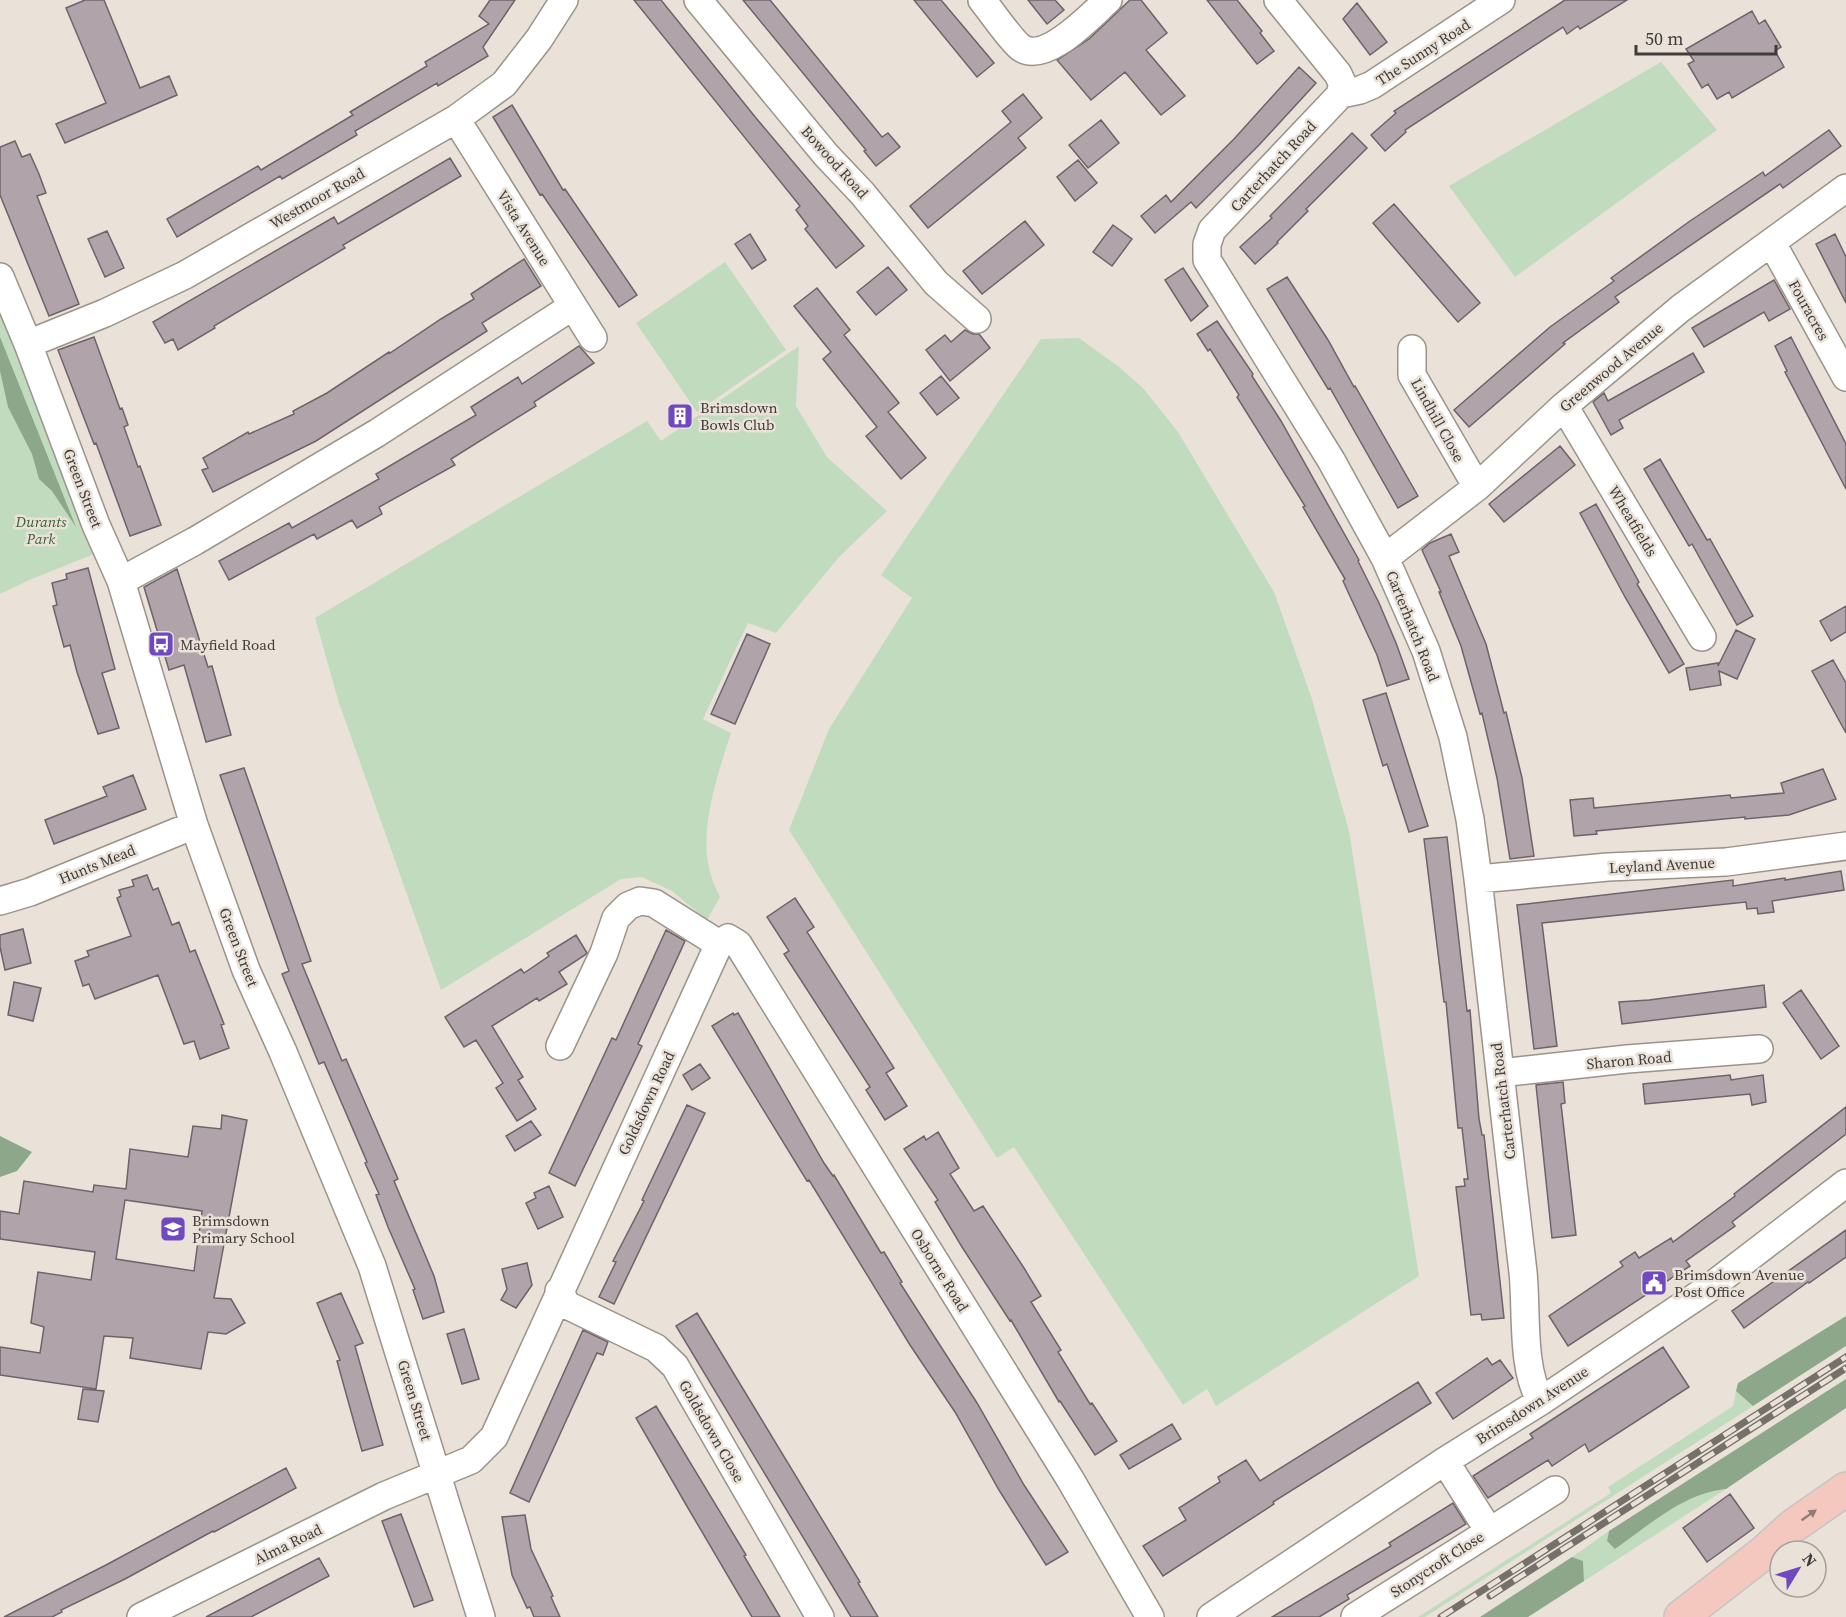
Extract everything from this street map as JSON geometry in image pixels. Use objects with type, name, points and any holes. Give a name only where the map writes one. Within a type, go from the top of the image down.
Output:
[{"type":"main road","points":[[1681,1617],[1762,1554],[1793,1526],[1846,1489]]},
{"type":"main road","points":[[1814,1539],[1846,1514]]},
{"type":"main road","points":[[1719,1617],[1768,1575]]},
{"type":"street","name":"Westmoor Road","points":[[28,344],[105,313],[185,274],[456,118],[504,84],[539,39],[564,0]]},
{"type":"street","name":"Bowood Road","points":[[699,0],[826,155],[862,193],[936,283],[977,319]]},
{"type":"street","points":[[982,0],[1021,48],[1034,52],[1043,51],[1058,43],[1108,0]]},
{"type":"street","points":[[1278,0],[1338,74],[1342,83],[1341,94]]},
{"type":"street","name":"The Sunny Road","points":[[1341,94],[1372,85],[1501,0]]},
{"type":"street","name":"Carterhatch Road","points":[[1341,94],[1212,230],[1206,252],[1207,260],[1331,460],[1385,558],[1426,651],[1454,737],[1470,819],[1478,879],[1523,1276],[1530,1374],[1534,1390],[1541,1401]]},
{"type":"street","name":"Vista Avenue","points":[[456,118],[593,338]]},
{"type":"street","name":"Greenwood Avenue","points":[[1385,558],[1476,487],[1564,406],[1681,308],[1846,188]]},
{"type":"street","name":"Fouracres","points":[[1772,243],[1846,377]]},
{"type":"street","name":"Green Street","points":[[0,277],[28,344],[96,525],[122,580],[194,825],[246,970],[372,1266],[481,1617]]},
{"type":"street","points":[[122,580],[185,546],[377,433],[573,306]]},
{"type":"street","name":"Lindhill Close","points":[[1412,349],[1412,375],[1476,487]]},
{"type":"street","name":"Wheatfields","points":[[1564,406],[1702,637]]},
{"type":"street","name":"Hunts Mead","points":[[0,901],[30,892],[194,825]]},
{"type":"street","name":"Leyland Avenue","points":[[1478,879],[1608,867],[1726,862],[1846,846]]},
{"type":"street","points":[[560,1046],[604,953],[616,918],[628,906],[640,901],[654,903],[719,944]]},
{"type":"street","name":"Osborne Road","points":[[719,944],[728,938],[738,944],[1070,1479],[1150,1617]]},
{"type":"street","name":"Goldsdown Road","points":[[437,1473],[471,1460],[494,1437],[719,944]]},
{"type":"street","name":"Sharon Road","points":[[1500,1073],[1627,1059],[1759,1049]]},
{"type":"street","name":"Brimsdown Avenue","points":[[1211,1617],[1709,1288],[1846,1183]]},
{"type":"street","name":"Goldsdown Close","points":[[559,1292],[567,1305],[656,1347],[675,1366],[820,1617]]},
{"type":"street","name":"Stonycroft Close","points":[[1445,1461],[1489,1531]]},
{"type":"street","name":"Alma Road","points":[[141,1617],[384,1496],[437,1473]]},
{"type":"street","name":"Stonycroft Close","points":[[1355,1617],[1555,1490]]},
{"type":"green space","points":[[1661,62],[1717,130],[1515,277],[1449,186]]},
{"type":"green space","points":[[725,262],[786,350],[697,412],[636,323]]},
{"type":"green space","name":"Durants Park","points":[[0,311],[94,554],[0,594]]},
{"type":"green space","points":[[0,337],[76,527],[52,491],[39,479],[32,454],[8,407],[0,371]]},
{"type":"green space","points":[[1079,338],[1143,388],[1178,432],[1274,592],[1311,696],[1349,831],[1419,1276],[1216,1406],[1207,1389],[1183,1405],[1014,1147],[997,1158],[789,830],[829,729],[912,598],[881,575],[1041,339]]},
{"type":"green space","points":[[799,346],[796,406],[827,457],[887,511],[839,557],[776,633],[748,623],[703,719],[731,733],[711,804],[706,841],[711,875],[720,897],[707,920],[672,891],[642,877],[621,879],[441,990],[339,703],[315,618],[647,421],[661,441]]},
{"type":"green space","points":[[0,1136],[32,1152],[17,1171],[0,1177]]},
{"type":"green space","points":[[1846,1316],[1846,1346],[1753,1406],[1736,1391],[1738,1383]]},
{"type":"green space","points":[[1846,1379],[1846,1408],[1726,1489],[1696,1497],[1681,1504],[1615,1549],[1607,1541],[1609,1531]]},
{"type":"green space","points":[[1736,1391],[1753,1406],[1425,1617],[1418,1617],[1611,1493],[1608,1487],[1733,1406]]},
{"type":"green space","points":[[1726,1489],[1584,1581],[1583,1561],[1572,1557],[1609,1531],[1607,1541],[1615,1548],[1681,1504],[1711,1492]]},
{"type":"green space","points":[[1572,1557],[1583,1561],[1584,1581],[1528,1617],[1480,1617]]},
{"type":"building","points":[[85,0],[104,0],[140,88],[169,76],[177,95],[65,143],[56,124],[106,103],[66,8]]},
{"type":"building","points":[[490,0],[515,0],[483,47],[488,56],[355,131],[357,135],[282,179],[280,176],[177,237],[167,219],[258,166],[261,170],[353,115],[350,112],[427,66],[425,62],[489,24],[479,16]]},
{"type":"building","points":[[634,0],[661,0],[756,118],[864,246],[836,268],[805,229],[808,226],[796,210],[800,206]]},
{"type":"building","points":[[743,0],[770,0],[882,137],[888,133],[900,147],[876,166],[864,151],[866,150]]},
{"type":"building","points":[[914,0],[941,0],[994,63],[977,77]]},
{"type":"building","points":[[1028,0],[1055,0],[1064,10],[1047,24]]},
{"type":"building","points":[[1130,0],[1141,0],[1167,33],[1146,50],[1185,96],[1161,115],[1125,72],[1091,100],[1057,60],[1089,39]]},
{"type":"building","points":[[1207,0],[1237,0],[1262,31],[1260,33],[1274,51],[1257,64]]},
{"type":"building","points":[[1565,0],[1627,0],[1580,29],[1578,26],[1567,34],[1563,27],[1405,130],[1406,132],[1385,151],[1371,135],[1396,113],[1394,111]]},
{"type":"building","points":[[1357,3],[1387,42],[1370,55],[1343,19]]},
{"type":"building","points":[[1752,11],[1759,24],[1765,20],[1781,47],[1775,51],[1784,67],[1732,98],[1729,92],[1717,99],[1708,84],[1702,88],[1688,64],[1694,61],[1686,49]]},
{"type":"building","points":[[1299,67],[1316,83],[1259,145],[1196,208],[1191,202],[1155,233],[1141,216],[1166,195],[1171,202],[1234,139]]},
{"type":"building","points":[[1023,94],[1042,118],[1018,138],[1026,148],[928,228],[910,206],[1011,122],[1002,111]]},
{"type":"building","points":[[512,105],[563,190],[565,189],[637,295],[619,307],[542,194],[540,195],[493,117]]},
{"type":"building","points":[[1101,120],[1119,143],[1088,168],[1069,145]]},
{"type":"building","points":[[1829,130],[1841,146],[1783,188],[1780,184],[1615,297],[1619,302],[1563,343],[1565,344],[1469,427],[1454,410],[1550,327],[1614,281],[1611,278],[1690,221],[1763,172],[1765,176]]},
{"type":"building","points":[[1352,133],[1367,148],[1306,209],[1308,211],[1278,243],[1255,264],[1240,247],[1272,218],[1270,216]]},
{"type":"building","points":[[15,141],[22,157],[30,154],[39,174],[46,193],[37,196],[79,304],[49,316],[0,195],[0,147]]},
{"type":"building","points":[[450,158],[461,176],[343,245],[345,248],[178,350],[173,339],[165,343],[153,322],[334,217],[338,224]]},
{"type":"building","points":[[1078,160],[1097,183],[1075,201],[1057,177]]},
{"type":"building","points":[[1394,204],[1480,303],[1458,322],[1373,223]]},
{"type":"building","points":[[1025,221],[1044,245],[982,294],[963,271]]},
{"type":"building","points":[[1113,225],[1132,239],[1112,266],[1093,252]]},
{"type":"building","points":[[107,231],[124,268],[105,277],[88,239]]},
{"type":"building","points":[[750,234],[766,260],[752,269],[735,244]]},
{"type":"building","points":[[1835,234],[1846,257],[1846,303],[1816,244]]},
{"type":"building","points":[[524,259],[541,286],[482,323],[487,331],[316,441],[213,492],[202,470],[208,468],[203,458],[248,432],[249,434],[294,414],[293,411],[327,393],[474,299],[471,294]]},
{"type":"building","points":[[888,267],[907,290],[876,315],[857,292]]},
{"type":"building","points":[[1183,268],[1208,306],[1191,321],[1165,280]]},
{"type":"building","points":[[1287,277],[1328,340],[1418,496],[1398,508],[1330,388],[1328,389],[1267,289]]},
{"type":"building","points":[[1774,280],[1790,309],[1769,321],[1764,312],[1704,347],[1692,328]]},
{"type":"building","points":[[817,288],[850,330],[844,335],[899,403],[888,412],[926,458],[901,479],[866,436],[877,427],[823,359],[831,352],[794,306]]},
{"type":"building","points":[[1217,321],[1281,421],[1359,560],[1396,643],[1409,679],[1387,686],[1377,655],[1343,581],[1345,579],[1303,507],[1305,506],[1237,397],[1239,395],[1210,349],[1208,351],[1197,334]]},
{"type":"building","points":[[965,330],[979,334],[990,348],[950,381],[926,350],[945,335],[951,342]]},
{"type":"building","points":[[94,337],[120,409],[122,408],[128,425],[124,427],[161,525],[130,536],[96,443],[94,444],[58,350]]},
{"type":"building","points":[[1791,337],[1846,444],[1846,489],[1785,372],[1787,371],[1775,346]]},
{"type":"building","points":[[579,346],[594,363],[534,402],[536,406],[451,459],[455,465],[379,507],[382,514],[357,528],[352,520],[317,539],[314,534],[229,580],[219,561],[289,523],[292,528],[379,479],[376,474],[476,415],[471,407],[518,377],[522,384]]},
{"type":"building","points":[[1693,353],[1704,372],[1619,420],[1623,428],[1611,435],[1593,402],[1604,393],[1608,401]]},
{"type":"building","points":[[941,376],[959,398],[937,415],[920,393]]},
{"type":"building","points":[[1560,446],[1575,465],[1504,522],[1489,504]]},
{"type":"building","points":[[1660,459],[1707,540],[1710,539],[1753,616],[1737,625],[1692,544],[1689,546],[1644,469]]},
{"type":"building","points":[[1596,504],[1639,582],[1637,584],[1684,664],[1669,673],[1580,513]]},
{"type":"building","points":[[1451,534],[1459,552],[1449,556],[1486,644],[1504,713],[1506,712],[1522,778],[1534,856],[1510,859],[1497,778],[1482,713],[1480,714],[1461,646],[1422,550],[1430,543]]},
{"type":"building","points":[[88,568],[115,669],[102,673],[119,728],[98,734],[70,645],[64,647],[53,606],[57,605],[52,583],[67,579],[66,574]]},
{"type":"building","points":[[177,569],[208,667],[212,666],[231,735],[206,742],[184,665],[169,670],[144,587]]},
{"type":"building","points":[[1846,606],[1846,632],[1831,641],[1820,621]]},
{"type":"building","points":[[1736,630],[1755,639],[1737,679],[1719,671],[1721,685],[1690,690],[1686,668],[1718,663],[1718,666]]},
{"type":"building","points":[[747,634],[770,644],[735,724],[711,714]]},
{"type":"building","points":[[1833,660],[1846,683],[1846,733],[1812,671]]},
{"type":"building","points":[[1386,693],[1428,826],[1409,832],[1387,764],[1383,766],[1363,700]]},
{"type":"building","points":[[244,768],[311,961],[302,964],[342,1061],[346,1059],[398,1179],[394,1181],[434,1276],[444,1312],[423,1319],[413,1290],[415,1289],[376,1195],[379,1194],[365,1163],[367,1162],[324,1062],[319,1064],[282,974],[289,971],[220,775]]},
{"type":"building","points":[[1823,769],[1836,799],[1789,815],[1596,831],[1597,834],[1574,836],[1570,800],[1593,798],[1594,808],[1730,795],[1731,798],[1784,793],[1781,783]]},
{"type":"building","points":[[133,775],[146,809],[54,844],[45,820],[107,796],[103,787]]},
{"type":"building","points":[[1447,837],[1467,1011],[1470,1010],[1479,1119],[1482,1135],[1484,1135],[1504,1318],[1482,1320],[1481,1314],[1471,1315],[1456,1187],[1465,1186],[1464,1179],[1468,1179],[1462,1128],[1458,1128],[1446,1002],[1444,1002],[1424,839]]},
{"type":"building","points":[[1841,871],[1844,890],[1772,901],[1774,912],[1758,914],[1757,908],[1747,909],[1746,902],[1542,923],[1557,1046],[1534,1049],[1517,905],[1733,880],[1733,886]]},
{"type":"building","points":[[147,875],[153,890],[158,888],[172,925],[179,922],[190,952],[195,950],[224,1024],[221,1025],[229,1048],[200,1059],[194,1041],[184,1044],[158,975],[95,999],[89,984],[83,986],[75,961],[89,956],[87,951],[131,936],[117,898],[121,896],[119,890],[134,886],[132,880]]},
{"type":"building","points":[[795,898],[814,927],[807,932],[894,1068],[886,1073],[907,1106],[885,1120],[866,1090],[870,1087],[784,954],[789,951],[767,917]]},
{"type":"building","points":[[23,929],[31,963],[5,970],[0,935]]},
{"type":"building","points":[[666,930],[685,941],[638,1044],[642,1046],[575,1186],[549,1173],[612,1038],[616,1040]]},
{"type":"building","points":[[576,935],[587,953],[559,972],[567,984],[539,1001],[537,998],[492,1026],[523,1077],[518,1080],[536,1109],[517,1121],[496,1088],[503,1083],[476,1040],[464,1047],[445,1017],[521,969],[524,973],[549,956],[547,953]]},
{"type":"building","points":[[14,982],[41,988],[33,1021],[8,1015]]},
{"type":"building","points":[[1764,985],[1766,1007],[1622,1024],[1619,1002]]},
{"type":"building","points":[[1801,990],[1839,1046],[1821,1059],[1783,1003]]},
{"type":"building","points":[[733,1013],[734,1015],[738,1013],[824,1163],[834,1175],[881,1253],[884,1252],[902,1282],[900,1283],[977,1403],[1024,1485],[1068,1552],[1046,1565],[999,1490],[955,1412],[910,1345],[712,1026]]},
{"type":"building","points":[[700,1064],[710,1078],[692,1090],[683,1075]]},
{"type":"building","points":[[1730,1075],[1731,1080],[1763,1075],[1766,1102],[1752,1105],[1750,1094],[1645,1104],[1643,1084]]},
{"type":"building","points":[[1563,1082],[1565,1103],[1561,1104],[1576,1235],[1552,1238],[1536,1085]]},
{"type":"building","points":[[687,1105],[705,1113],[614,1304],[599,1297],[616,1262],[613,1261],[644,1201],[642,1200]]},
{"type":"building","points":[[1846,1107],[1846,1134],[1732,1222],[1735,1226],[1686,1261],[1690,1266],[1568,1346],[1549,1316],[1623,1266],[1620,1262],[1635,1252],[1639,1258],[1671,1238],[1673,1242],[1735,1196],[1734,1194]]},
{"type":"building","points":[[222,1115],[247,1120],[214,1298],[231,1299],[245,1323],[226,1334],[208,1332],[201,1369],[130,1358],[133,1338],[104,1336],[96,1389],[0,1375],[0,1347],[40,1353],[44,1327],[31,1323],[38,1272],[91,1280],[95,1252],[0,1239],[0,1211],[19,1214],[24,1181],[93,1192],[94,1185],[126,1189],[130,1149],[188,1157],[193,1126],[221,1129]],"holes":[[[125,1200],[202,1211],[194,1271],[116,1259]]]},
{"type":"building","points":[[531,1121],[541,1135],[515,1151],[506,1136]]},
{"type":"building","points":[[938,1132],[959,1168],[950,1174],[974,1211],[983,1206],[1024,1268],[1041,1296],[1031,1302],[1061,1350],[1058,1352],[1090,1404],[1092,1403],[1117,1441],[1095,1455],[1059,1402],[1011,1320],[962,1247],[935,1202],[938,1200],[904,1149],[924,1136],[926,1140]]},
{"type":"building","points":[[549,1186],[563,1217],[538,1229],[526,1203],[536,1198],[534,1193]]},
{"type":"building","points":[[1846,1230],[1846,1257],[1744,1328],[1732,1311]]},
{"type":"building","points":[[527,1263],[532,1285],[516,1308],[501,1300],[507,1289],[502,1269]]},
{"type":"building","points":[[341,1293],[363,1343],[355,1346],[383,1445],[362,1451],[337,1361],[340,1360],[317,1303]]},
{"type":"building","points":[[697,1313],[860,1582],[858,1583],[878,1617],[851,1617],[676,1326]]},
{"type":"building","points":[[464,1329],[479,1379],[462,1384],[447,1334]]},
{"type":"building","points":[[583,1330],[608,1342],[603,1355],[597,1353],[529,1502],[510,1493]]},
{"type":"building","points":[[1663,1347],[1689,1387],[1589,1452],[1585,1444],[1552,1466],[1548,1460],[1488,1498],[1473,1476],[1533,1438],[1530,1434]]},
{"type":"building","points":[[1487,1358],[1492,1365],[1500,1360],[1513,1378],[1453,1419],[1436,1393]]},
{"type":"building","points":[[1418,1382],[1431,1403],[1273,1502],[1274,1504],[1163,1576],[1143,1546],[1186,1520],[1179,1508],[1220,1482],[1218,1477],[1246,1460],[1260,1481]]},
{"type":"building","points":[[83,1389],[104,1391],[98,1422],[78,1419]]},
{"type":"building","points":[[656,1406],[746,1555],[744,1556],[780,1617],[752,1617],[636,1418]]},
{"type":"building","points":[[1172,1424],[1181,1439],[1129,1469],[1120,1455]]},
{"type":"building","points":[[286,1468],[296,1488],[214,1532],[61,1610],[62,1612],[52,1617],[4,1617],[106,1565]]},
{"type":"building","points":[[1730,1494],[1754,1528],[1707,1562],[1683,1528]]},
{"type":"building","points":[[1453,1503],[1466,1524],[1347,1595],[1349,1599],[1319,1617],[1272,1617],[1391,1546],[1389,1543]]},
{"type":"building","points":[[401,1514],[433,1600],[414,1607],[382,1521]]},
{"type":"building","points":[[525,1515],[531,1549],[560,1617],[534,1617],[530,1607],[527,1608],[512,1575],[502,1517]]},
{"type":"building","points":[[319,1558],[329,1576],[251,1617],[206,1617]]},
{"type":"railway","points":[[1441,1617],[1846,1357]]},
{"type":"railway","points":[[1490,1596],[1846,1368]]},
{"type":"place","name":"Brimsdown Bowls Club","points":[[680,416]]},
{"type":"place","name":"Mayfield Road","points":[[161,644]]},
{"type":"place","name":"Brimsdown Primary School","points":[[173,1229]]},
{"type":"place","name":"Brimsdown Avenue Post Office","points":[[1654,1283]]}]
